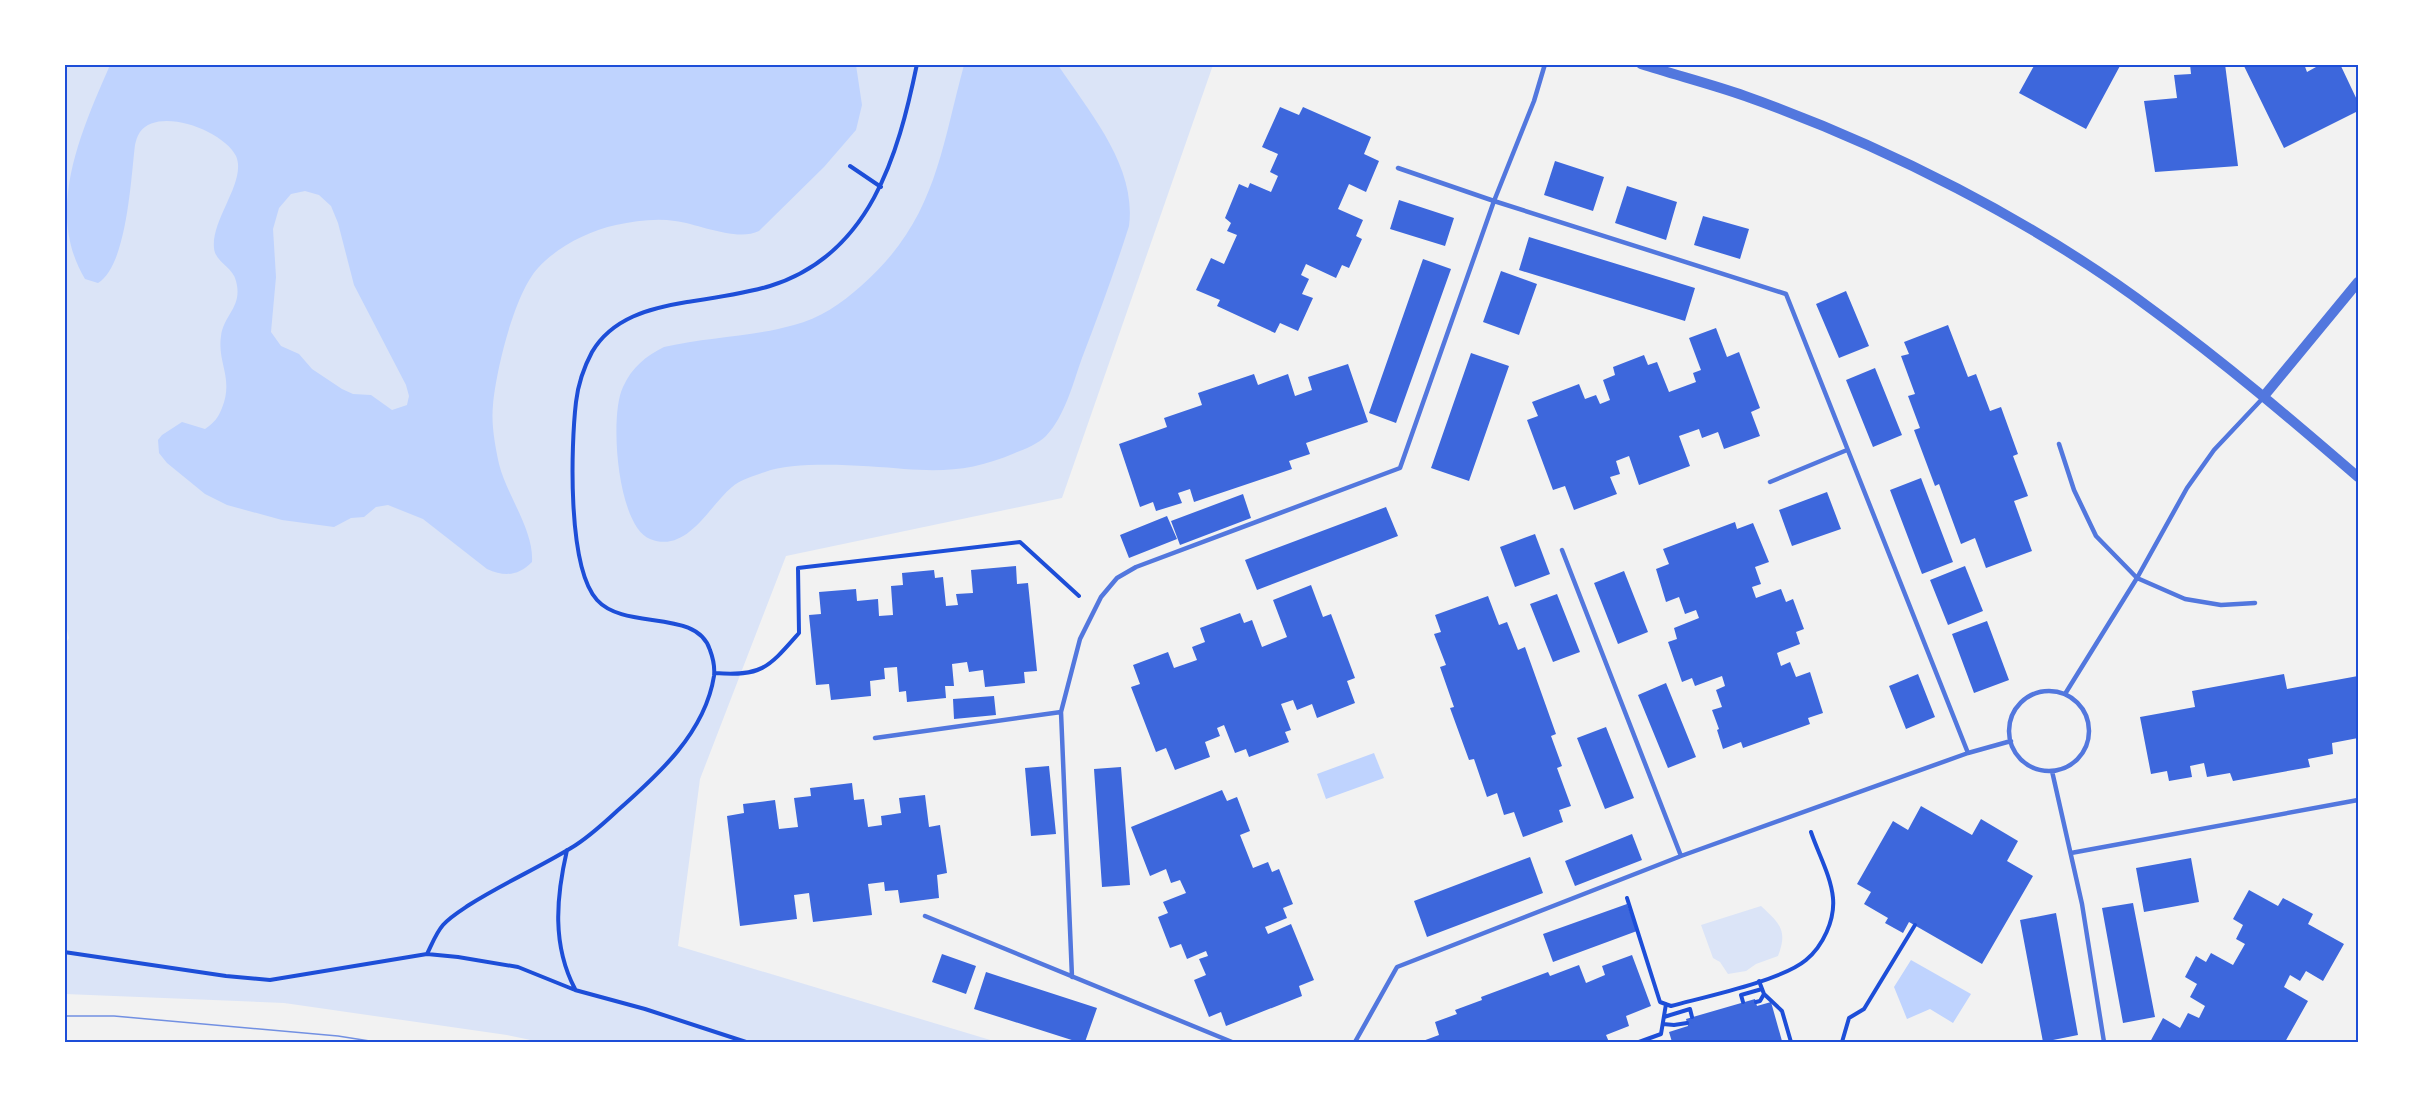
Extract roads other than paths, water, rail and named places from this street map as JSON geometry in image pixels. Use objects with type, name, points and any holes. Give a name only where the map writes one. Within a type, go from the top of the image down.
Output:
[{"type":"street","points":[[1641,64],[1744,96],[1852,138],[1956,188],[2056,245],[2153,310],[2264,396],[2358,477]]},
{"type":"street","points":[[2264,396],[2358,282]]},
{"type":"lane","points":[[1072,977],[1061,712],[1080,639],[1094,610],[1101,597],[1117,578],[1136,567],[1400,468],[1494,201],[1534,101],[1545,64]]},
{"type":"lane","points":[[1398,168],[1786,294],[1968,753]]},
{"type":"lane","points":[[2065,694],[2137,578],[2187,488],[2214,450],[2264,396]]},
{"type":"lane","points":[[2059,444],[2074,490],[2096,536],[2137,578],[2185,599],[2221,605],[2254,603]]},
{"type":"lane","points":[[1770,482],[1847,450]]},
{"type":"lane","points":[[1562,550],[1681,856]]},
{"type":"lane","points":[[2047,691],[2065,694],[2081,705],[2087,717],[2090,728],[2088,741],[2075,762],[2052,771],[2040,770],[2019,757],[2011,741],[2010,721],[2015,710],[2034,693],[2047,691]]},
{"type":"lane","points":[[875,738],[1061,712]]},
{"type":"lane","points":[[1355,1042],[1397,967],[1681,856],[1968,753],[2011,741]]},
{"type":"lane","points":[[2052,771],[2072,854],[2104,1042]]},
{"type":"lane","points":[[2072,854],[2358,800]]},
{"type":"lane","points":[[925,916],[1232,1042]]},
{"type":"water","points":[[110,65],[856,65],[862,105],[856,130],[824,167],[759,231],[750,234],[729,233],[668,220],[631,222],[584,236],[554,253],[538,268],[529,280],[514,314],[502,354],[493,405],[493,427],[499,464],[525,525],[532,562],[522,570],[505,574],[487,569],[423,519],[388,505],[376,507],[364,517],[351,518],[334,527],[282,520],[227,505],[205,494],[167,463],[159,453],[158,440],[162,435],[182,422],[205,429],[213,422],[222,408],[226,379],[220,346],[221,336],[235,304],[237,290],[234,276],[217,257],[214,248],[218,225],[237,177],[238,166],[236,156],[229,147],[219,138],[205,131],[176,122],[161,121],[149,125],[137,137],[126,220],[115,259],[108,274],[98,283],[85,279],[73,253],[68,226],[68,199],[79,143]],"holes":[[[305,191],[319,195],[331,206],[338,223],[354,285],[406,385],[409,396],[407,405],[392,410],[371,395],[353,394],[342,389],[312,369],[299,354],[281,346],[271,332],[276,277],[273,229],[279,208],[291,194]]]},
{"type":"water","points":[[964,65],[1058,65],[1108,141],[1126,182],[1130,204],[1129,226],[1068,399],[1053,428],[1043,439],[1027,448],[1001,459],[961,468],[919,470],[853,465],[814,465],[779,468],[743,480],[732,487],[686,534],[675,540],[663,542],[650,539],[639,530],[630,514],[623,493],[619,469],[617,421],[619,401],[623,387],[631,374],[645,358],[664,347],[762,332],[803,322],[830,310],[861,286],[886,261],[905,237],[920,211],[940,157]]},
{"type":"water","points":[[1374,753],[1384,778],[1326,799],[1317,774]]},
{"type":"water","points":[[1911,960],[1971,994],[1953,1023],[1930,1009],[1907,1019],[1894,987]]},
{"type":"tram line","points":[[64,1016],[114,1016],[338,1036],[376,1042]]}]
